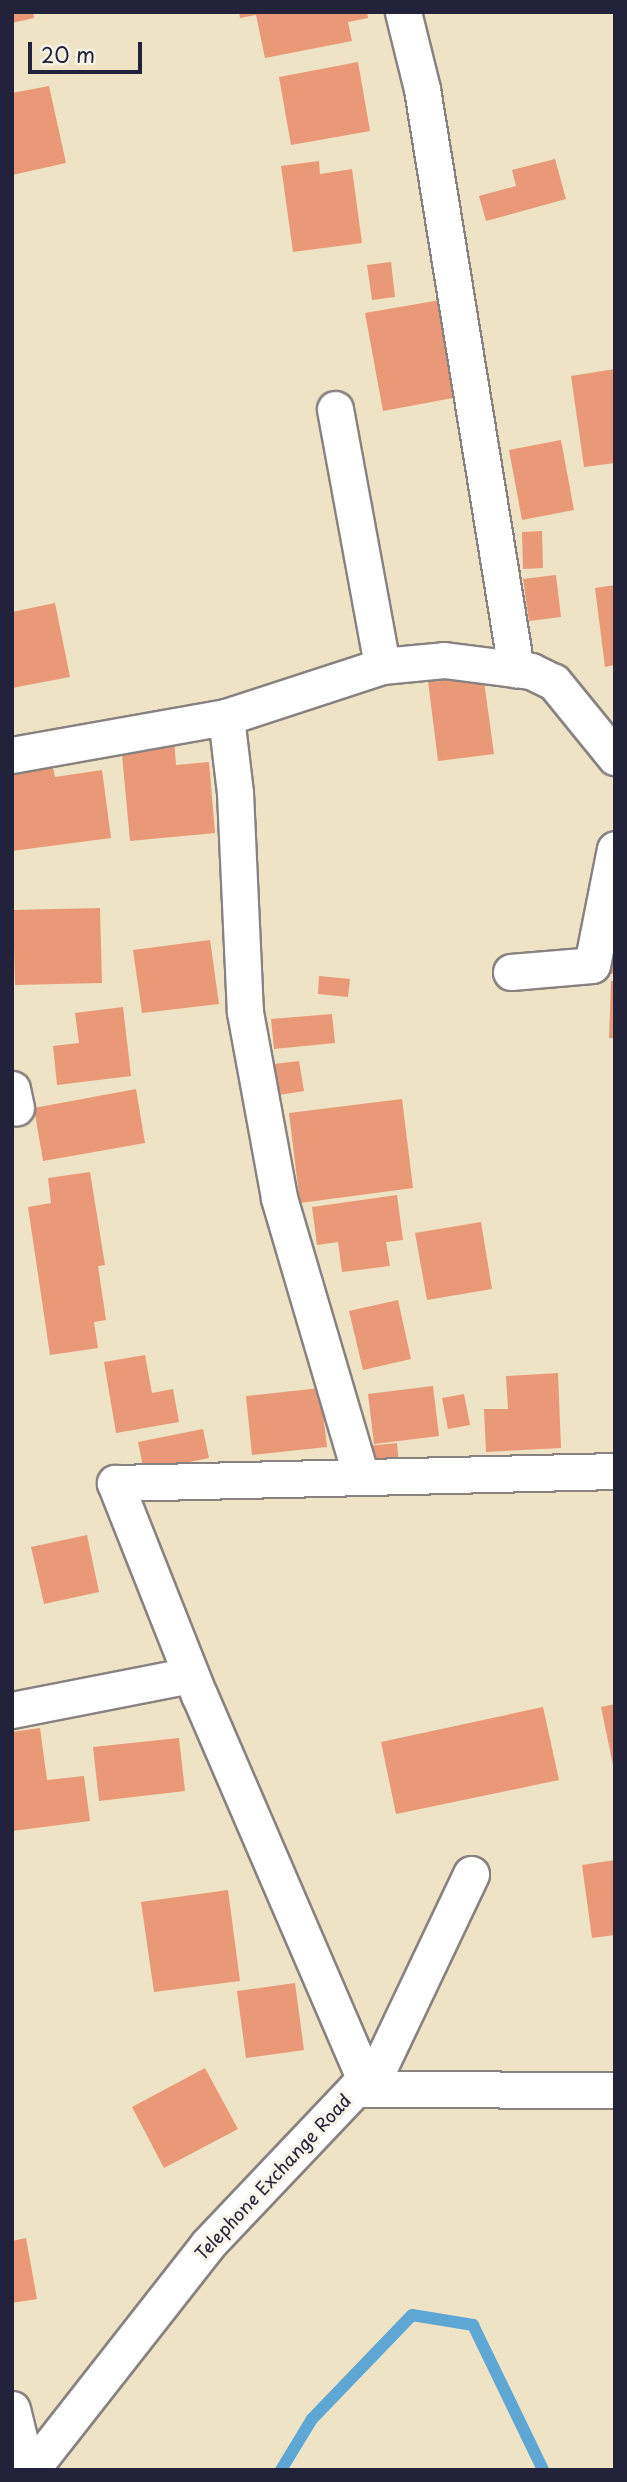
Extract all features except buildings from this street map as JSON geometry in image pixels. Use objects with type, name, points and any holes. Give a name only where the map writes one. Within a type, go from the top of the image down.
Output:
[{"type":"street","points":[[402,12],[422,89],[516,668]]},
{"type":"street","points":[[335,409],[382,666]]},
{"type":"street","points":[[12,755],[226,717],[382,666],[444,660],[516,668],[554,682],[615,757]]},
{"type":"street","points":[[226,717],[235,793],[245,1012],[279,1198],[361,1476]]},
{"type":"street","points":[[511,972],[592,965],[615,849]]},
{"type":"street","points":[[369,2089],[191,1675],[115,1483],[615,1471]]},
{"type":"street","points":[[12,1710],[191,1675]]},
{"type":"street","points":[[369,2089],[471,1874]]},
{"type":"street","name":"Telephone Exchange Road","points":[[29,2470],[208,2244],[355,2089],[615,2090]]},
{"type":"street","points":[[12,2409],[29,2470]]},
{"type":"waterway","points":[[281,2470],[312,2419],[412,2315],[473,2325],[543,2470]]}]
